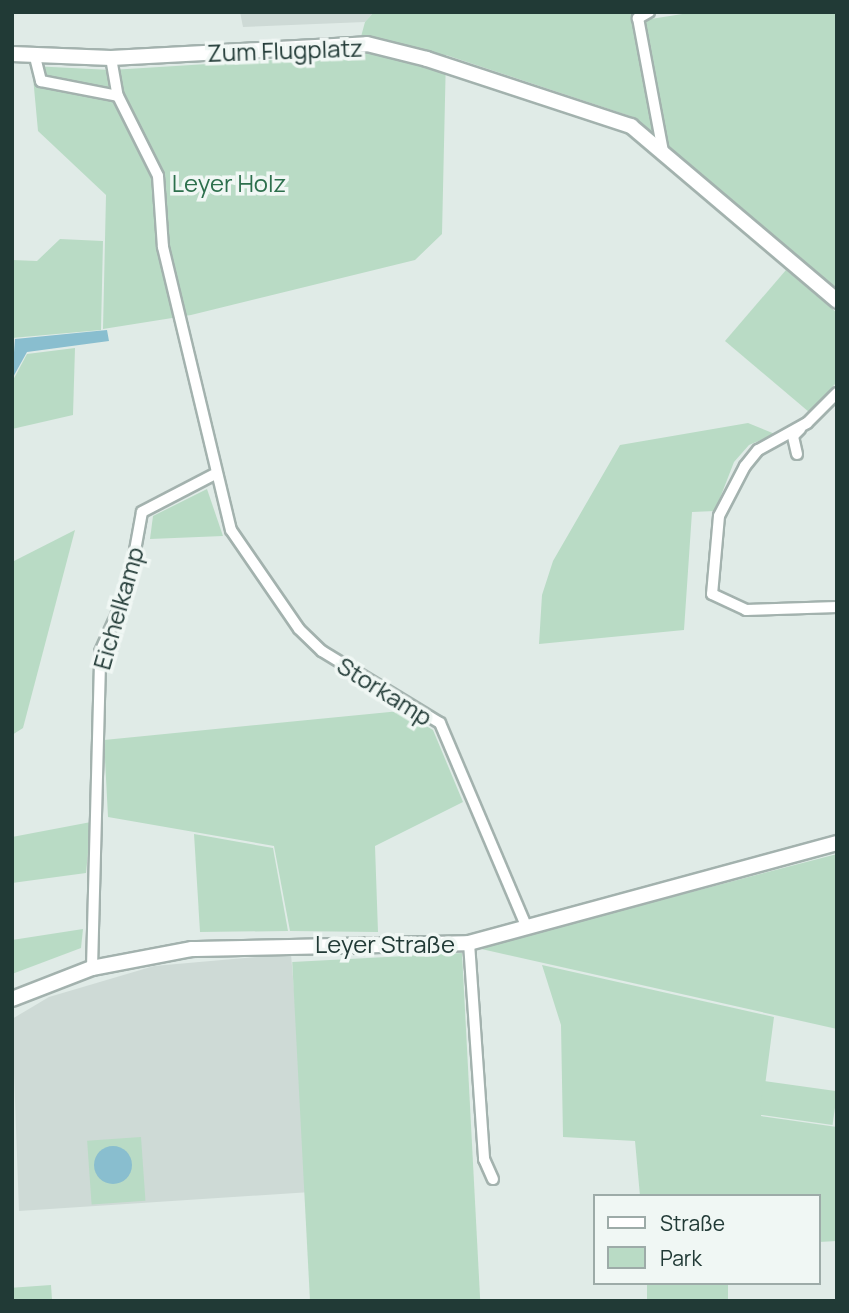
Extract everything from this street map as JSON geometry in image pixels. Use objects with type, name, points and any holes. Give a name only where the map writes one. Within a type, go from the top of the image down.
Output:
[{"type":"street","points":[[649,12],[638,18],[663,152]]},
{"type":"street","name":"Zum Flugplatz","points":[[12,54],[111,58],[367,44],[631,126],[837,301]]},
{"type":"street","points":[[35,57],[38,78],[118,96]]},
{"type":"street","points":[[111,58],[118,96],[158,176],[163,247],[213,475]]},
{"type":"street","points":[[797,454],[793,436],[837,393]]},
{"type":"street","points":[[800,429],[758,450],[736,480],[719,516],[712,594],[746,610],[837,607]]},
{"type":"street","name":"Storkamp","points":[[213,475],[231,530],[299,629],[322,651],[440,723],[527,928]]},
{"type":"street","name":"Eichelkamp","points":[[92,968],[100,652],[128,589],[142,512],[213,475]]},
{"type":"street","name":"Leyer Straße","points":[[12,999],[92,968],[223,945],[470,943],[837,842]]},
{"type":"street","points":[[470,943],[484,1158],[494,1179]]},
{"type":"shaded area","points":[[240,12],[374,12],[365,22],[243,27]]},
{"type":"shaded area","points":[[291,954],[311,1192],[19,1211],[12,1019],[49,997],[154,966]]},
{"type":"green space","name":"Leyer Holz","points":[[374,12],[634,12],[638,21],[695,12],[837,12],[837,289],[633,117],[446,55],[442,234],[415,260],[191,315],[103,329],[106,195],[38,131],[32,66],[111,70],[356,55],[365,22]]},
{"type":"green space","points":[[60,239],[103,241],[101,330],[12,338],[12,260],[37,261]]},
{"type":"green space","points":[[786,270],[837,313],[837,382],[809,412],[725,341]]},
{"type":"green space","points":[[75,348],[73,415],[12,429],[12,382],[27,354]]},
{"type":"green space","points":[[748,423],[775,434],[749,445],[734,462],[715,511],[692,512],[684,630],[539,644],[542,595],[553,561],[620,445]]},
{"type":"green space","points":[[207,489],[223,536],[150,539],[153,516]]},
{"type":"green space","points":[[75,530],[23,728],[12,735],[12,562]]},
{"type":"green space","points":[[400,711],[433,730],[463,802],[375,846],[378,932],[290,931],[274,846],[108,817],[104,740]]},
{"type":"green space","points":[[91,822],[86,873],[12,883],[12,837]]},
{"type":"green space","points":[[194,834],[273,848],[288,931],[200,932]]},
{"type":"green space","points":[[837,854],[837,1029],[477,948]]},
{"type":"green space","points":[[83,929],[81,948],[12,974],[12,940]]},
{"type":"green space","points":[[462,953],[480,1301],[310,1301],[292,962]]},
{"type":"green space","points":[[542,965],[774,1017],[761,1116],[837,1127],[837,1241],[821,1242],[821,1194],[640,1194],[635,1141],[563,1137],[561,1025]]},
{"type":"green space","points":[[764,1081],[837,1091],[833,1125],[759,1115]]},
{"type":"green space","points":[[141,1137],[145,1201],[92,1205],[87,1141]]},
{"type":"green space","points":[[51,1285],[52,1301],[13,1301],[12,1288]]},
{"type":"green space","points":[[647,1285],[728,1285],[728,1301],[647,1301]]},
{"type":"water","points":[[107,330],[109,341],[27,352],[12,379],[15,339]]},
{"type":"water","points":[[113,1146],[127,1151],[132,1165],[127,1179],[113,1184],[99,1179],[94,1165],[99,1151]]}]
